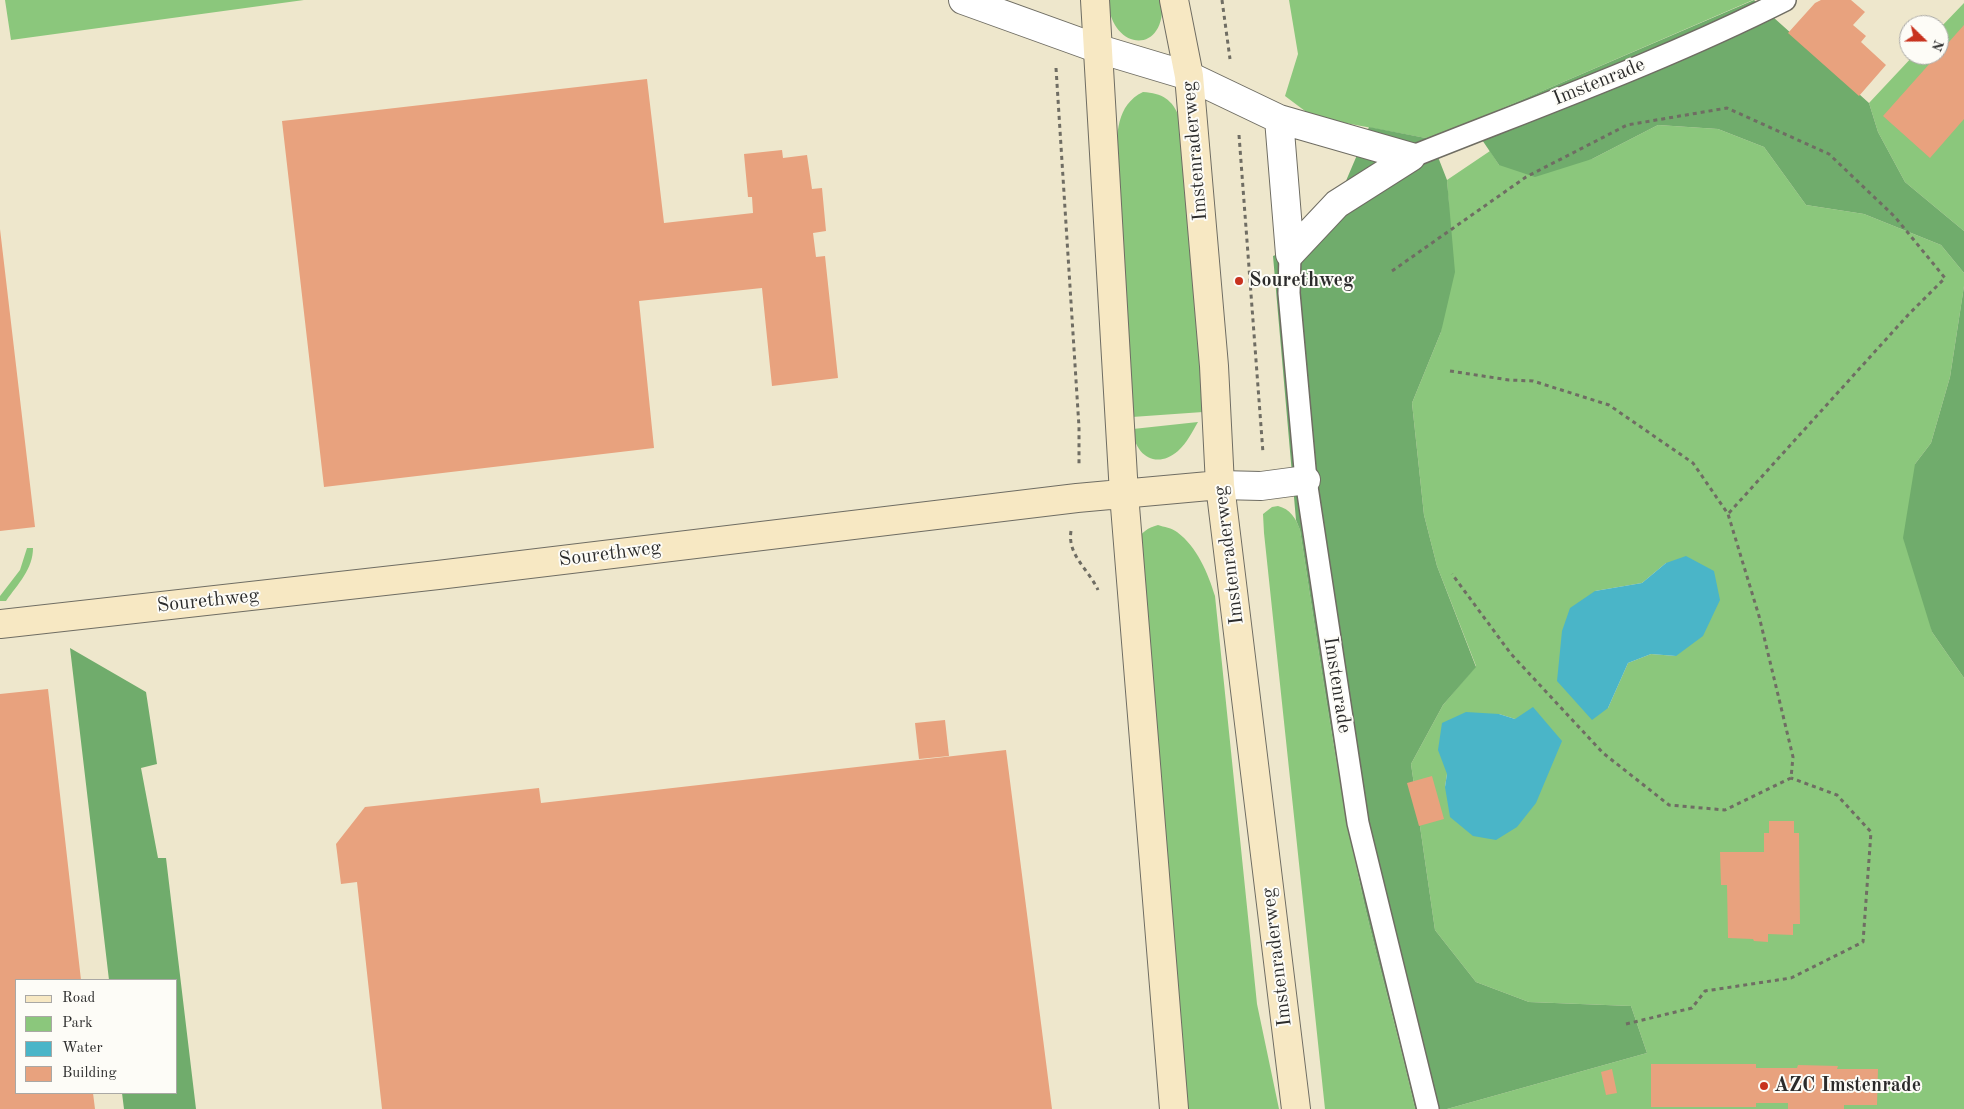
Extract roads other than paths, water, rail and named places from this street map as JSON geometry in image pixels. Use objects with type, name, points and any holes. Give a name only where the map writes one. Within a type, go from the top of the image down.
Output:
[{"type":"street","points":[[963,0],[1098,49],[1189,76],[1279,119],[1411,157]]},
{"type":"street","points":[[1095,0],[1124,494],[1174,1109]]},
{"type":"street","name":"Imstenraderweg","points":[[1174,0],[1189,76],[1214,366],[1220,485],[1296,1109]]},
{"type":"street","name":"Imstenrade","points":[[1279,119],[1290,254]]},
{"type":"street","name":"Imstenrade","points":[[1290,254],[1337,204],[1411,157]]},
{"type":"street","points":[[1220,485],[1261,486],[1306,480]]},
{"type":"street","name":"Sourethweg","points":[[0,624],[448,574],[1077,498],[1220,485]]},
{"type":"lane","name":"Imstenrade","points":[[1411,157],[1578,91],[1728,28],[1785,0]]},
{"type":"lane","name":"Imstenrade","points":[[1290,254],[1289,293],[1306,480],[1358,823],[1428,1109]]},
{"type":"water","points":[[1686,556],[1714,571],[1720,600],[1703,636],[1676,656],[1651,654],[1628,663],[1608,708],[1592,720],[1557,681],[1562,631],[1570,608],[1595,591],[1642,583],[1666,563]]},
{"type":"water","points":[[1533,707],[1562,741],[1536,803],[1517,827],[1496,840],[1473,836],[1450,817],[1445,787],[1447,774],[1438,750],[1442,723],[1466,712],[1499,714],[1515,719]]},
{"type":"place","name":"Sourethweg","points":[[1239,281]]},
{"type":"place","name":"AZC Imstenrade","points":[[1764,1086]]}]
